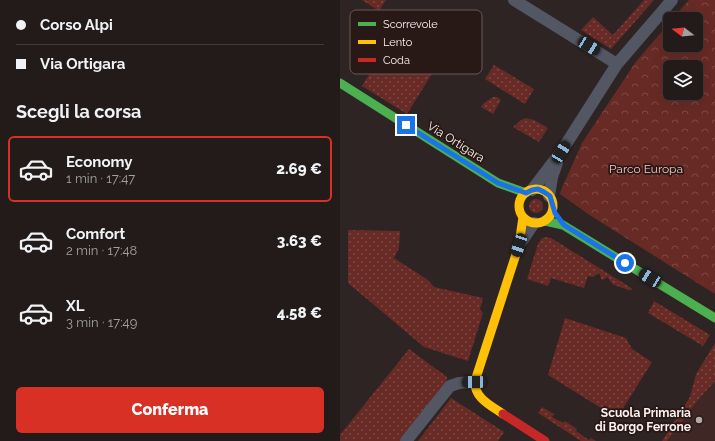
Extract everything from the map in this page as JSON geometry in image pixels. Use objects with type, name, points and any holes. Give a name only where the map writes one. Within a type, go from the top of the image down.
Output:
[{"type":"street","points":[[514,0],[617,64]]},
{"type":"street","points":[[564,225],[528,221],[520,211],[519,204],[522,198],[529,192],[561,152],[617,64],[672,0]]},
{"type":"street","name":"Via Ortigara","points":[[340,83],[498,183],[510,193],[519,204]]},
{"type":"street","points":[[519,245],[539,222],[552,213],[552,177],[561,152]]},
{"type":"street","name":"Via Ortigara","points":[[498,183],[529,192]]},
{"type":"street","points":[[529,192],[538,189],[544,192],[551,201],[558,218],[564,225],[715,318]]},
{"type":"street","points":[[523,216],[519,245],[474,385],[483,401],[544,441]]},
{"type":"street","points":[[406,441],[450,386],[459,382],[474,385]]},
{"type":"shaded area","name":"Scuola Primaria di Borgo Ferrone","points":[[715,381],[715,441],[667,441],[698,400]]},
{"type":"green space","points":[[362,0],[386,0],[380,10]]},
{"type":"green space","points":[[644,0],[654,0],[611,49],[581,30],[593,17],[613,35]]},
{"type":"green space","name":"Parco Europa","points":[[689,0],[715,0],[715,294],[591,216],[560,194],[582,143],[635,63],[663,30],[663,52],[703,52],[703,12],[678,12]]},
{"type":"green space","points":[[494,65],[534,89],[525,104],[485,79]]},
{"type":"green space","points":[[369,74],[432,74],[407,114],[362,86]]},
{"type":"green space","points":[[493,97],[497,97],[501,100],[493,114],[481,107]]},
{"type":"green space","points":[[526,118],[534,120],[548,128],[539,142],[513,127],[521,120]]},
{"type":"green space","points":[[533,199],[539,199],[543,203],[543,209],[539,213],[533,213],[529,209],[529,203]]},
{"type":"green space","points":[[348,230],[400,231],[399,248],[394,258],[428,280],[434,287],[483,298],[480,309],[483,313],[468,361],[424,347],[348,283]]},
{"type":"green space","points":[[545,237],[551,238],[633,289],[628,290],[612,284],[608,277],[602,280],[599,273],[593,277],[588,276],[584,288],[551,278],[548,286],[527,279],[538,244],[541,239]]},
{"type":"green space","points":[[654,301],[710,335],[703,346],[648,313]]},
{"type":"green space","points":[[565,318],[626,338],[632,349],[652,362],[617,418],[548,375]]},
{"type":"green space","points":[[715,343],[715,381],[698,400],[667,441],[662,441],[690,397],[696,374]]},
{"type":"green space","points":[[409,349],[447,377],[446,383],[400,441],[340,441],[340,435]]},
{"type":"green space","points":[[451,398],[504,432],[498,441],[418,441]]},
{"type":"green space","points":[[542,407],[554,414],[552,417],[563,423],[565,421],[589,440],[591,438],[596,441],[581,441],[538,413]]},
{"type":"traffic: fast","points":[[340,83],[498,183],[526,193]]},
{"type":"traffic: fast","points":[[545,221],[563,225],[715,318]]},
{"type":"traffic: slow","points":[[536,189],[548,194],[553,206],[548,218],[536,223],[524,218],[519,206],[524,194],[536,189]]},
{"type":"traffic: slow","points":[[503,414],[480,397],[475,387],[475,381],[519,245],[523,217]]},
{"type":"traffic: jam","points":[[503,414],[545,441]]},
{"type":"place","name":"Scuola Primaria di Borgo Ferrone","points":[[699,420]]},
{"type":"route","points":[[406,125],[498,183],[526,193],[538,189],[544,192],[550,196],[555,213],[564,225],[625,263]]}]
